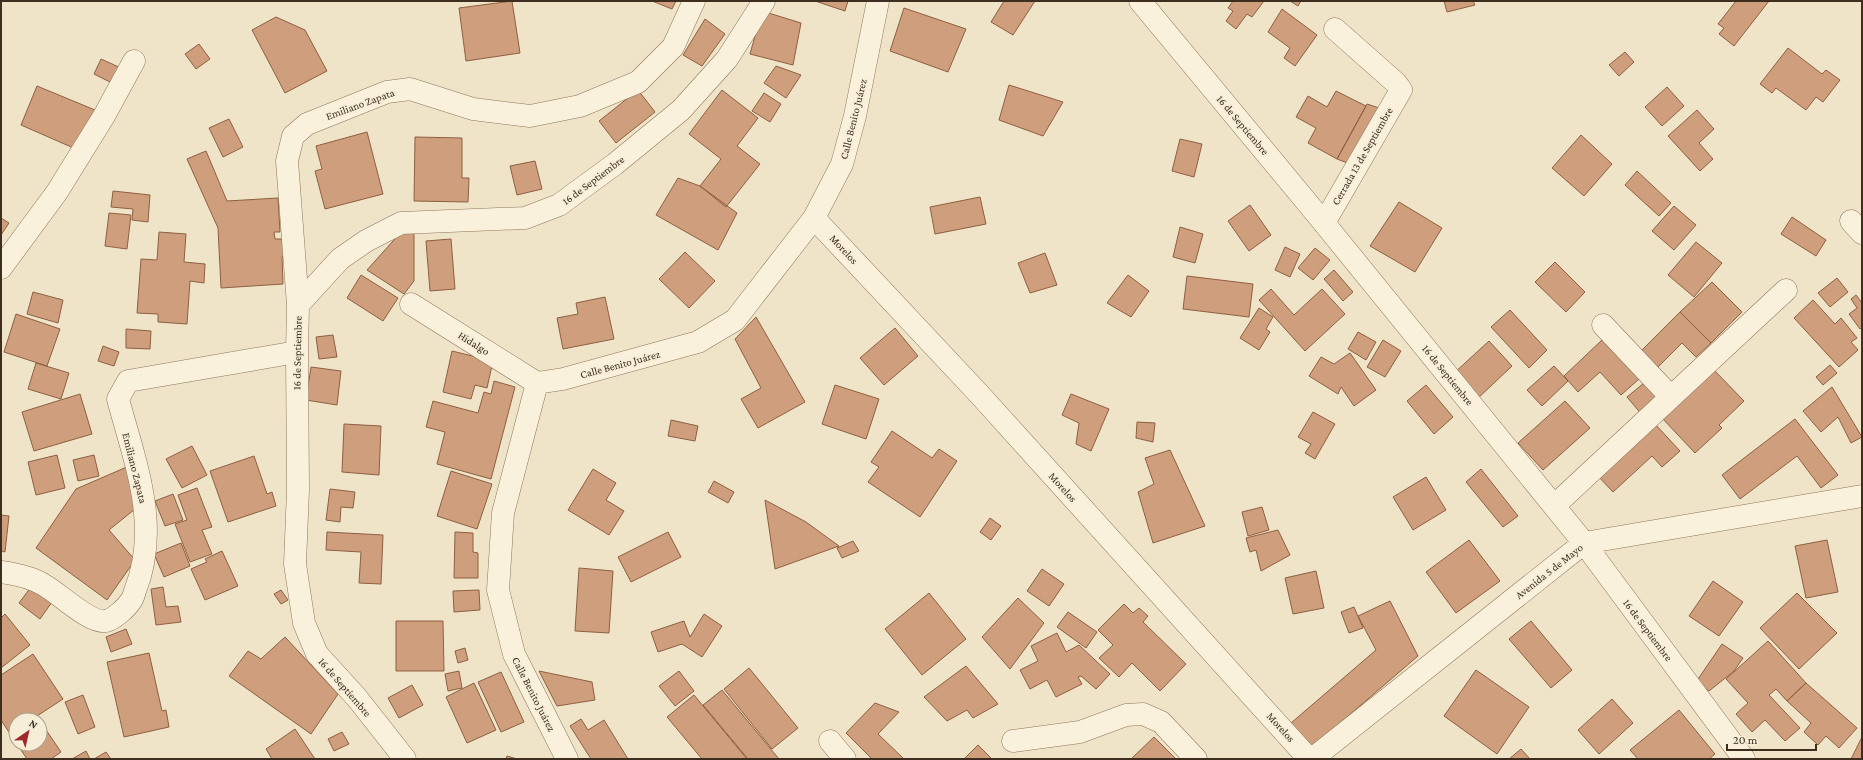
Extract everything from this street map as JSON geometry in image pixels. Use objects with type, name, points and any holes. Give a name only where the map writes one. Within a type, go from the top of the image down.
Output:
[{"type":"street","name":"Emiliano Zapata","points":[[298,305],[287,161],[293,136],[307,124],[387,92],[410,89],[473,109],[530,116],[580,106],[638,82],[673,48],[694,1]]},
{"type":"street","name":"16 de Septiembre","points":[[405,759],[357,698],[317,654],[304,623],[295,564],[298,490],[296,352],[298,305],[340,259],[366,241],[401,223],[525,218],[559,205],[615,164],[681,110],[727,59],[764,1]]},
{"type":"street","name":"Calle Benito Juárez","points":[[567,759],[514,654],[498,590],[503,513],[537,383],[563,379],[698,342],[735,320],[814,218],[842,164],[855,116],[878,1]]},
{"type":"street","name":"16 de Septiembre","points":[[1140,1],[1324,223],[1584,542],[1744,759]]},
{"type":"street","name":"Cerrada 13 de Septiembre","points":[[1324,223],[1401,90],[1396,83],[1334,28]]},
{"type":"street","points":[[1,268],[57,192],[104,116],[134,62]]},
{"type":"street","name":"Morelos","points":[[814,218],[990,407],[1311,759]]},
{"type":"street","points":[[1554,506],[1670,396],[1786,290]]},
{"type":"street","name":"Hidalgo","points":[[410,304],[537,383]]},
{"type":"street","points":[[1603,325],[1670,396]]},
{"type":"street","name":"Emiliano Zapata","points":[[1,572],[20,575],[43,584],[66,599],[82,613],[94,619],[107,621],[120,613],[130,602],[136,588],[145,560],[147,530],[144,499],[118,399],[128,381],[296,352]]},
{"type":"street","name":"Avenida 5 de Mayo","points":[[1311,759],[1584,542],[1862,496]]},
{"type":"street","points":[[1014,741],[1080,732],[1126,715],[1143,714],[1161,722],[1196,759]]},
{"type":"street","points":[[830,741],[845,759]]},
{"type":"building","points":[[512,1],[520,53],[466,61],[459,8]]},
{"type":"building","points":[[652,1],[676,1],[672,9]]},
{"type":"building","points":[[815,1],[848,1],[845,11]]},
{"type":"building","points":[[1004,1],[1035,1],[1013,35],[991,22]]},
{"type":"building","points":[[1233,1],[1264,1],[1252,17],[1247,14],[1236,29],[1226,21],[1233,11],[1228,8]]},
{"type":"building","points":[[1290,1],[1301,1],[1298,6]]},
{"type":"building","points":[[1444,1],[1473,1],[1475,5],[1447,12]]},
{"type":"building","points":[[1736,1],[1769,1],[1734,46],[1719,34],[1724,28],[1718,24]]},
{"type":"building","points":[[904,8],[966,29],[948,72],[890,51]]},
{"type":"building","points":[[1282,9],[1317,35],[1295,66],[1284,58],[1290,48],[1268,32]]},
{"type":"building","points":[[762,11],[801,23],[793,65],[750,54]]},
{"type":"building","points":[[276,17],[305,30],[327,71],[285,93],[252,30]]},
{"type":"building","points":[[705,19],[725,34],[702,66],[683,55]]},
{"type":"building","points":[[199,44],[210,59],[196,69],[185,54]]},
{"type":"building","points":[[1788,48],[1822,74],[1826,70],[1840,80],[1823,102],[1816,97],[1806,110],[1776,88],[1772,93],[1760,84]]},
{"type":"building","points":[[1625,52],[1634,62],[1619,76],[1609,65]]},
{"type":"building","points":[[101,59],[121,68],[114,84],[94,74]]},
{"type":"building","points":[[776,66],[801,75],[786,98],[764,83]]},
{"type":"building","points":[[1009,85],[1063,102],[1043,136],[999,120]]},
{"type":"building","points":[[37,86],[95,110],[78,150],[21,125]]},
{"type":"building","points":[[1667,87],[1684,106],[1662,126],[1645,107]]},
{"type":"building","points":[[638,90],[655,112],[616,143],[599,121]]},
{"type":"building","points":[[722,90],[758,118],[737,146],[760,164],[726,207],[700,186],[721,159],[689,134]]},
{"type":"building","points":[[1336,91],[1366,106],[1337,159],[1308,143],[1316,128],[1296,117],[1308,96],[1327,107]]},
{"type":"building","points":[[764,93],[781,104],[770,122],[752,111]]},
{"type":"building","points":[[1367,104],[1379,108],[1350,164],[1337,159]]},
{"type":"building","points":[[1697,110],[1714,129],[1699,143],[1713,159],[1700,171],[1668,136]]},
{"type":"building","points":[[229,119],[243,147],[223,157],[209,128]]},
{"type":"building","points":[[367,132],[383,194],[325,209],[315,171],[322,169],[316,146]]},
{"type":"building","points":[[1581,135],[1612,164],[1584,196],[1552,168]]},
{"type":"building","points":[[415,137],[462,138],[462,178],[469,178],[468,202],[414,201]]},
{"type":"building","points":[[1180,139],[1202,144],[1194,177],[1172,171]]},
{"type":"building","points":[[206,151],[227,201],[278,198],[280,232],[274,232],[275,239],[284,239],[285,257],[282,257],[283,284],[221,288],[218,228],[187,159]]},
{"type":"building","points":[[535,161],[542,189],[517,195],[510,166]]},
{"type":"building","points":[[1637,171],[1671,203],[1659,216],[1625,185]]},
{"type":"building","points":[[678,178],[700,186],[737,213],[718,250],[656,215]]},
{"type":"building","points":[[113,191],[150,195],[148,222],[132,220],[133,209],[111,207]]},
{"type":"building","points":[[980,197],[986,224],[935,234],[930,207]]},
{"type":"building","points":[[1399,202],[1442,228],[1415,272],[1370,246]]},
{"type":"building","points":[[1250,205],[1271,235],[1249,251],[1228,221]]},
{"type":"building","points":[[1674,206],[1696,225],[1674,250],[1652,231]]},
{"type":"building","points":[[109,213],[131,215],[127,249],[105,246]]},
{"type":"building","points":[[1792,217],[1826,240],[1816,256],[1781,234]]},
{"type":"building","points":[[1,218],[9,223],[1,235]]},
{"type":"building","points":[[1180,227],[1203,234],[1195,263],[1173,257]]},
{"type":"building","points":[[414,229],[414,281],[404,294],[367,270],[402,231]]},
{"type":"building","points":[[159,232],[186,234],[184,262],[205,264],[204,283],[190,281],[187,324],[158,322],[158,314],[137,313],[141,259],[157,260]]},
{"type":"building","points":[[451,239],[455,289],[430,291],[426,241]]},
{"type":"building","points":[[1696,242],[1722,263],[1694,297],[1668,275]]},
{"type":"building","points":[[1285,247],[1300,254],[1290,277],[1275,270]]},
{"type":"building","points":[[1315,248],[1330,260],[1313,280],[1298,268]]},
{"type":"building","points":[[685,252],[715,281],[689,308],[659,279]]},
{"type":"building","points":[[1045,253],[1057,285],[1030,293],[1018,263]]},
{"type":"building","points":[[1555,262],[1585,292],[1566,312],[1535,282]]},
{"type":"building","points":[[1334,270],[1353,292],[1343,301],[1324,279]]},
{"type":"building","points":[[361,275],[398,298],[383,321],[347,298]]},
{"type":"building","points":[[1128,275],[1149,291],[1131,317],[1107,303]]},
{"type":"building","points":[[1187,276],[1253,284],[1249,317],[1183,309]]},
{"type":"building","points":[[1837,278],[1848,292],[1830,307],[1818,293]]},
{"type":"building","points":[[1712,282],[1742,312],[1711,343],[1680,312]]},
{"type":"building","points":[[1271,289],[1294,315],[1322,289],[1345,314],[1305,351],[1259,300]]},
{"type":"building","points":[[33,292],[63,300],[58,323],[27,314]]},
{"type":"building","points":[[1856,295],[1862,303],[1862,327],[1860,329],[1849,314],[1857,308],[1851,299]]},
{"type":"building","points":[[605,297],[614,339],[563,349],[557,318],[578,314],[576,303]]},
{"type":"building","points":[[1813,300],[1835,324],[1841,318],[1857,338],[1851,342],[1858,350],[1839,367],[1794,318]]},
{"type":"building","points":[[1259,308],[1273,317],[1266,329],[1270,332],[1259,350],[1240,338]]},
{"type":"building","points":[[1510,310],[1547,350],[1529,368],[1491,327]]},
{"type":"building","points":[[1680,312],[1711,343],[1696,357],[1682,343],[1658,367],[1641,351]]},
{"type":"building","points":[[16,314],[60,329],[47,366],[4,352]]},
{"type":"building","points":[[756,317],[805,402],[758,428],[741,399],[761,388],[735,339]]},
{"type":"building","points":[[895,328],[918,356],[884,385],[860,358]]},
{"type":"building","points":[[126,329],[151,331],[150,349],[126,348]]},
{"type":"building","points":[[1358,332],[1376,342],[1366,360],[1348,349]]},
{"type":"building","points":[[333,335],[337,357],[319,359],[316,337]]},
{"type":"building","points":[[1383,340],[1401,351],[1385,377],[1367,367]]},
{"type":"building","points":[[1602,340],[1639,379],[1621,395],[1600,372],[1578,392],[1564,376]]},
{"type":"building","points":[[1489,341],[1512,366],[1476,400],[1453,374]]},
{"type":"building","points":[[103,346],[119,352],[114,366],[98,361]]},
{"type":"building","points":[[452,351],[493,361],[487,388],[475,385],[471,399],[443,392]]},
{"type":"building","points":[[1350,353],[1376,390],[1354,406],[1341,387],[1338,394],[1309,376],[1321,357],[1334,364]]},
{"type":"building","points":[[36,363],[69,373],[61,399],[28,389]]},
{"type":"building","points":[[1830,365],[1837,373],[1823,385],[1816,377]]},
{"type":"building","points":[[1554,366],[1568,381],[1542,406],[1527,390]]},
{"type":"building","points":[[311,367],[341,371],[337,405],[306,400]]},
{"type":"building","points":[[1712,368],[1744,401],[1719,425],[1722,428],[1695,453],[1661,417]]},
{"type":"building","points":[[494,381],[515,387],[491,479],[437,464],[445,432],[426,427],[433,401],[478,413],[484,392],[491,394]]},
{"type":"building","points":[[1644,383],[1660,401],[1643,416],[1627,397]]},
{"type":"building","points":[[835,385],[879,399],[866,439],[822,424]]},
{"type":"building","points":[[1426,385],[1453,417],[1434,434],[1407,401]]},
{"type":"building","points":[[1832,387],[1862,437],[1851,443],[1838,417],[1821,432],[1803,411]]},
{"type":"building","points":[[80,394],[92,434],[34,451],[22,412]]},
{"type":"building","points":[[1071,394],[1109,409],[1091,451],[1076,444],[1079,423],[1062,415]]},
{"type":"building","points":[[1565,401],[1590,428],[1543,470],[1518,443]]},
{"type":"building","points":[[1313,412],[1335,424],[1315,459],[1305,453],[1311,444],[1298,437]]},
{"type":"building","points":[[1795,419],[1838,475],[1821,488],[1797,456],[1740,499],[1722,475]]},
{"type":"building","points":[[671,420],[698,426],[695,441],[668,436]]},
{"type":"building","points":[[1137,422],[1155,423],[1153,442],[1136,438]]},
{"type":"building","points":[[344,424],[381,426],[379,475],[342,472]]},
{"type":"building","points":[[1655,424],[1680,451],[1662,467],[1652,456],[1613,492],[1598,476]]},
{"type":"building","points":[[892,431],[932,458],[939,449],[957,461],[920,517],[868,482],[879,467],[871,462]]},
{"type":"building","points":[[192,446],[207,475],[182,488],[166,459]]},
{"type":"building","points":[[1170,450],[1205,526],[1153,543],[1138,492],[1154,484],[1145,458]]},
{"type":"building","points":[[57,455],[65,488],[36,495],[28,462]]},
{"type":"building","points":[[94,455],[99,476],[78,481],[73,460]]},
{"type":"building","points":[[254,456],[267,494],[272,492],[276,506],[228,522],[210,471]]},
{"type":"building","points":[[129,466],[140,505],[109,530],[135,560],[107,600],[36,548],[76,489]]},
{"type":"building","points":[[593,469],[616,483],[606,500],[624,511],[609,535],[568,510]]},
{"type":"building","points":[[1481,469],[1518,516],[1503,527],[1466,482]]},
{"type":"building","points":[[451,471],[492,484],[477,529],[437,516]]},
{"type":"building","points":[[1426,477],[1446,510],[1413,530],[1393,497]]},
{"type":"building","points":[[714,481],[734,492],[728,503],[708,492]]},
{"type":"building","points":[[197,488],[212,527],[202,530],[212,554],[190,562],[175,524],[187,520],[178,495]]},
{"type":"building","points":[[330,489],[355,492],[353,508],[341,507],[340,522],[326,520]]},
{"type":"building","points":[[173,494],[183,520],[165,526],[155,501]]},
{"type":"building","points":[[765,500],[806,522],[839,546],[775,569]]},
{"type":"building","points":[[1262,507],[1269,530],[1248,536],[1242,512]]},
{"type":"building","points":[[1,515],[9,516],[5,552],[1,551]]},
{"type":"building","points":[[990,518],[1001,526],[991,540],[980,532]]},
{"type":"building","points":[[1278,530],[1290,555],[1261,571],[1256,550],[1250,552],[1246,538]]},
{"type":"building","points":[[327,532],[383,535],[381,584],[359,583],[361,552],[326,550]]},
{"type":"building","points":[[455,532],[473,533],[473,552],[478,553],[478,578],[454,578]]},
{"type":"building","points":[[668,532],[681,557],[631,582],[618,557]]},
{"type":"building","points":[[1469,540],[1500,581],[1456,613],[1426,572]]},
{"type":"building","points":[[1827,540],[1838,592],[1806,598],[1795,546]]},
{"type":"building","points":[[853,541],[859,551],[842,558],[837,548]]},
{"type":"building","points":[[181,543],[190,566],[164,577],[154,554]]},
{"type":"building","points":[[222,551],[238,586],[205,600],[191,569],[207,562],[205,559]]},
{"type":"building","points":[[579,568],[613,571],[609,633],[575,631]]},
{"type":"building","points":[[1042,569],[1064,584],[1049,606],[1027,591]]},
{"type":"building","points":[[1316,571],[1324,608],[1293,614],[1285,578]]},
{"type":"building","points":[[1713,581],[1743,602],[1719,636],[1689,616]]},
{"type":"building","points":[[31,587],[52,602],[40,619],[19,603]]},
{"type":"building","points":[[163,587],[166,607],[178,606],[181,622],[156,625],[151,589]]},
{"type":"building","points":[[281,590],[288,600],[281,604],[274,594]]},
{"type":"building","points":[[479,590],[480,610],[454,612],[453,591]]},
{"type":"building","points":[[929,593],[966,639],[922,675],[885,629]]},
{"type":"building","points":[[1797,593],[1837,633],[1799,669],[1760,628]]},
{"type":"building","points":[[1018,598],[1044,623],[1010,669],[982,637]]},
{"type":"building","points":[[1390,601],[1418,656],[1312,747],[1291,723],[1376,650],[1358,616]]},
{"type":"building","points":[[1124,604],[1133,613],[1139,608],[1148,616],[1143,622],[1186,664],[1160,691],[1132,663],[1119,677],[1099,658],[1113,645],[1098,630]]},
{"type":"building","points":[[1354,607],[1363,628],[1349,633],[1341,612]]},
{"type":"building","points":[[1068,612],[1097,632],[1086,648],[1057,627]]},
{"type":"building","points":[[5,614],[30,645],[1,668],[1,618]]},
{"type":"building","points":[[704,614],[722,626],[702,657],[682,644],[658,652],[651,632],[684,621],[690,637]]},
{"type":"building","points":[[396,621],[443,621],[444,671],[396,671]]},
{"type":"building","points":[[1531,621],[1572,670],[1551,688],[1509,639]]},
{"type":"building","points":[[126,629],[132,644],[111,652],[106,637]]},
{"type":"building","points":[[1057,633],[1066,652],[1079,645],[1110,674],[1096,689],[1081,676],[1078,677],[1082,684],[1056,697],[1047,680],[1030,689],[1020,670],[1038,661],[1031,646]]},
{"type":"building","points":[[285,637],[338,694],[311,734],[229,676],[248,651],[261,659]]},
{"type":"building","points":[[1768,641],[1806,683],[1787,701],[1776,689],[1769,695],[1800,728],[1785,741],[1765,720],[1752,732],[1736,714],[1748,703],[1726,679]]},
{"type":"building","points":[[1722,644],[1743,658],[1734,671],[1709,691],[1696,682]]},
{"type":"building","points":[[465,648],[468,660],[458,663],[455,651]]},
{"type":"building","points":[[149,653],[162,711],[166,710],[169,727],[124,737],[107,662]]},
{"type":"building","points":[[33,654],[63,699],[43,712],[8,712],[8,731],[1,720],[1,675]]},
{"type":"building","points":[[966,666],[998,704],[973,718],[967,710],[947,721],[924,697]]},
{"type":"building","points":[[749,668],[798,728],[772,749],[724,689]]},
{"type":"building","points":[[1476,670],[1529,707],[1497,754],[1444,716]]},
{"type":"building","points":[[459,671],[462,688],[448,691],[445,674]]},
{"type":"building","points":[[539,671],[592,682],[595,700],[557,706]]},
{"type":"building","points":[[679,671],[694,691],[675,706],[659,686]]},
{"type":"building","points":[[501,672],[524,722],[501,732],[478,682]]},
{"type":"building","points":[[474,683],[496,730],[467,743],[446,697]]},
{"type":"building","points":[[1806,683],[1857,728],[1839,748],[1826,736],[1818,745],[1804,732],[1811,723],[1787,701]]},
{"type":"building","points":[[412,685],[423,705],[399,718],[388,698]]},
{"type":"building","points":[[722,690],[779,759],[748,759],[703,705]]},
{"type":"building","points":[[83,695],[95,727],[78,734],[65,702]]},
{"type":"building","points":[[694,695],[747,759],[702,759],[667,717]]},
{"type":"building","points":[[1612,699],[1633,723],[1599,754],[1578,730]]},
{"type":"building","points":[[875,703],[899,712],[878,734],[903,758],[902,759],[872,759],[846,733]]},
{"type":"building","points":[[1679,710],[1715,754],[1709,759],[1638,759],[1630,750]]},
{"type":"building","points":[[581,719],[588,730],[604,720],[628,759],[591,759],[570,726]]},
{"type":"building","points":[[295,729],[315,759],[272,759],[266,749]]},
{"type":"building","points":[[342,732],[349,744],[334,751],[328,739]]},
{"type":"building","points":[[48,733],[61,752],[51,759],[27,759],[22,752],[48,752]]},
{"type":"building","points":[[1154,737],[1176,759],[1131,759]]},
{"type":"building","points":[[1862,737],[1862,759],[1851,759]]},
{"type":"building","points":[[978,745],[992,759],[964,759]]},
{"type":"building","points":[[1521,749],[1530,759],[1509,759]]},
{"type":"building","points":[[86,751],[90,759],[72,759]]},
{"type":"building","points":[[106,752],[111,759],[94,759]]},
{"type":"building","points":[[507,756],[517,759],[506,759]]}]
